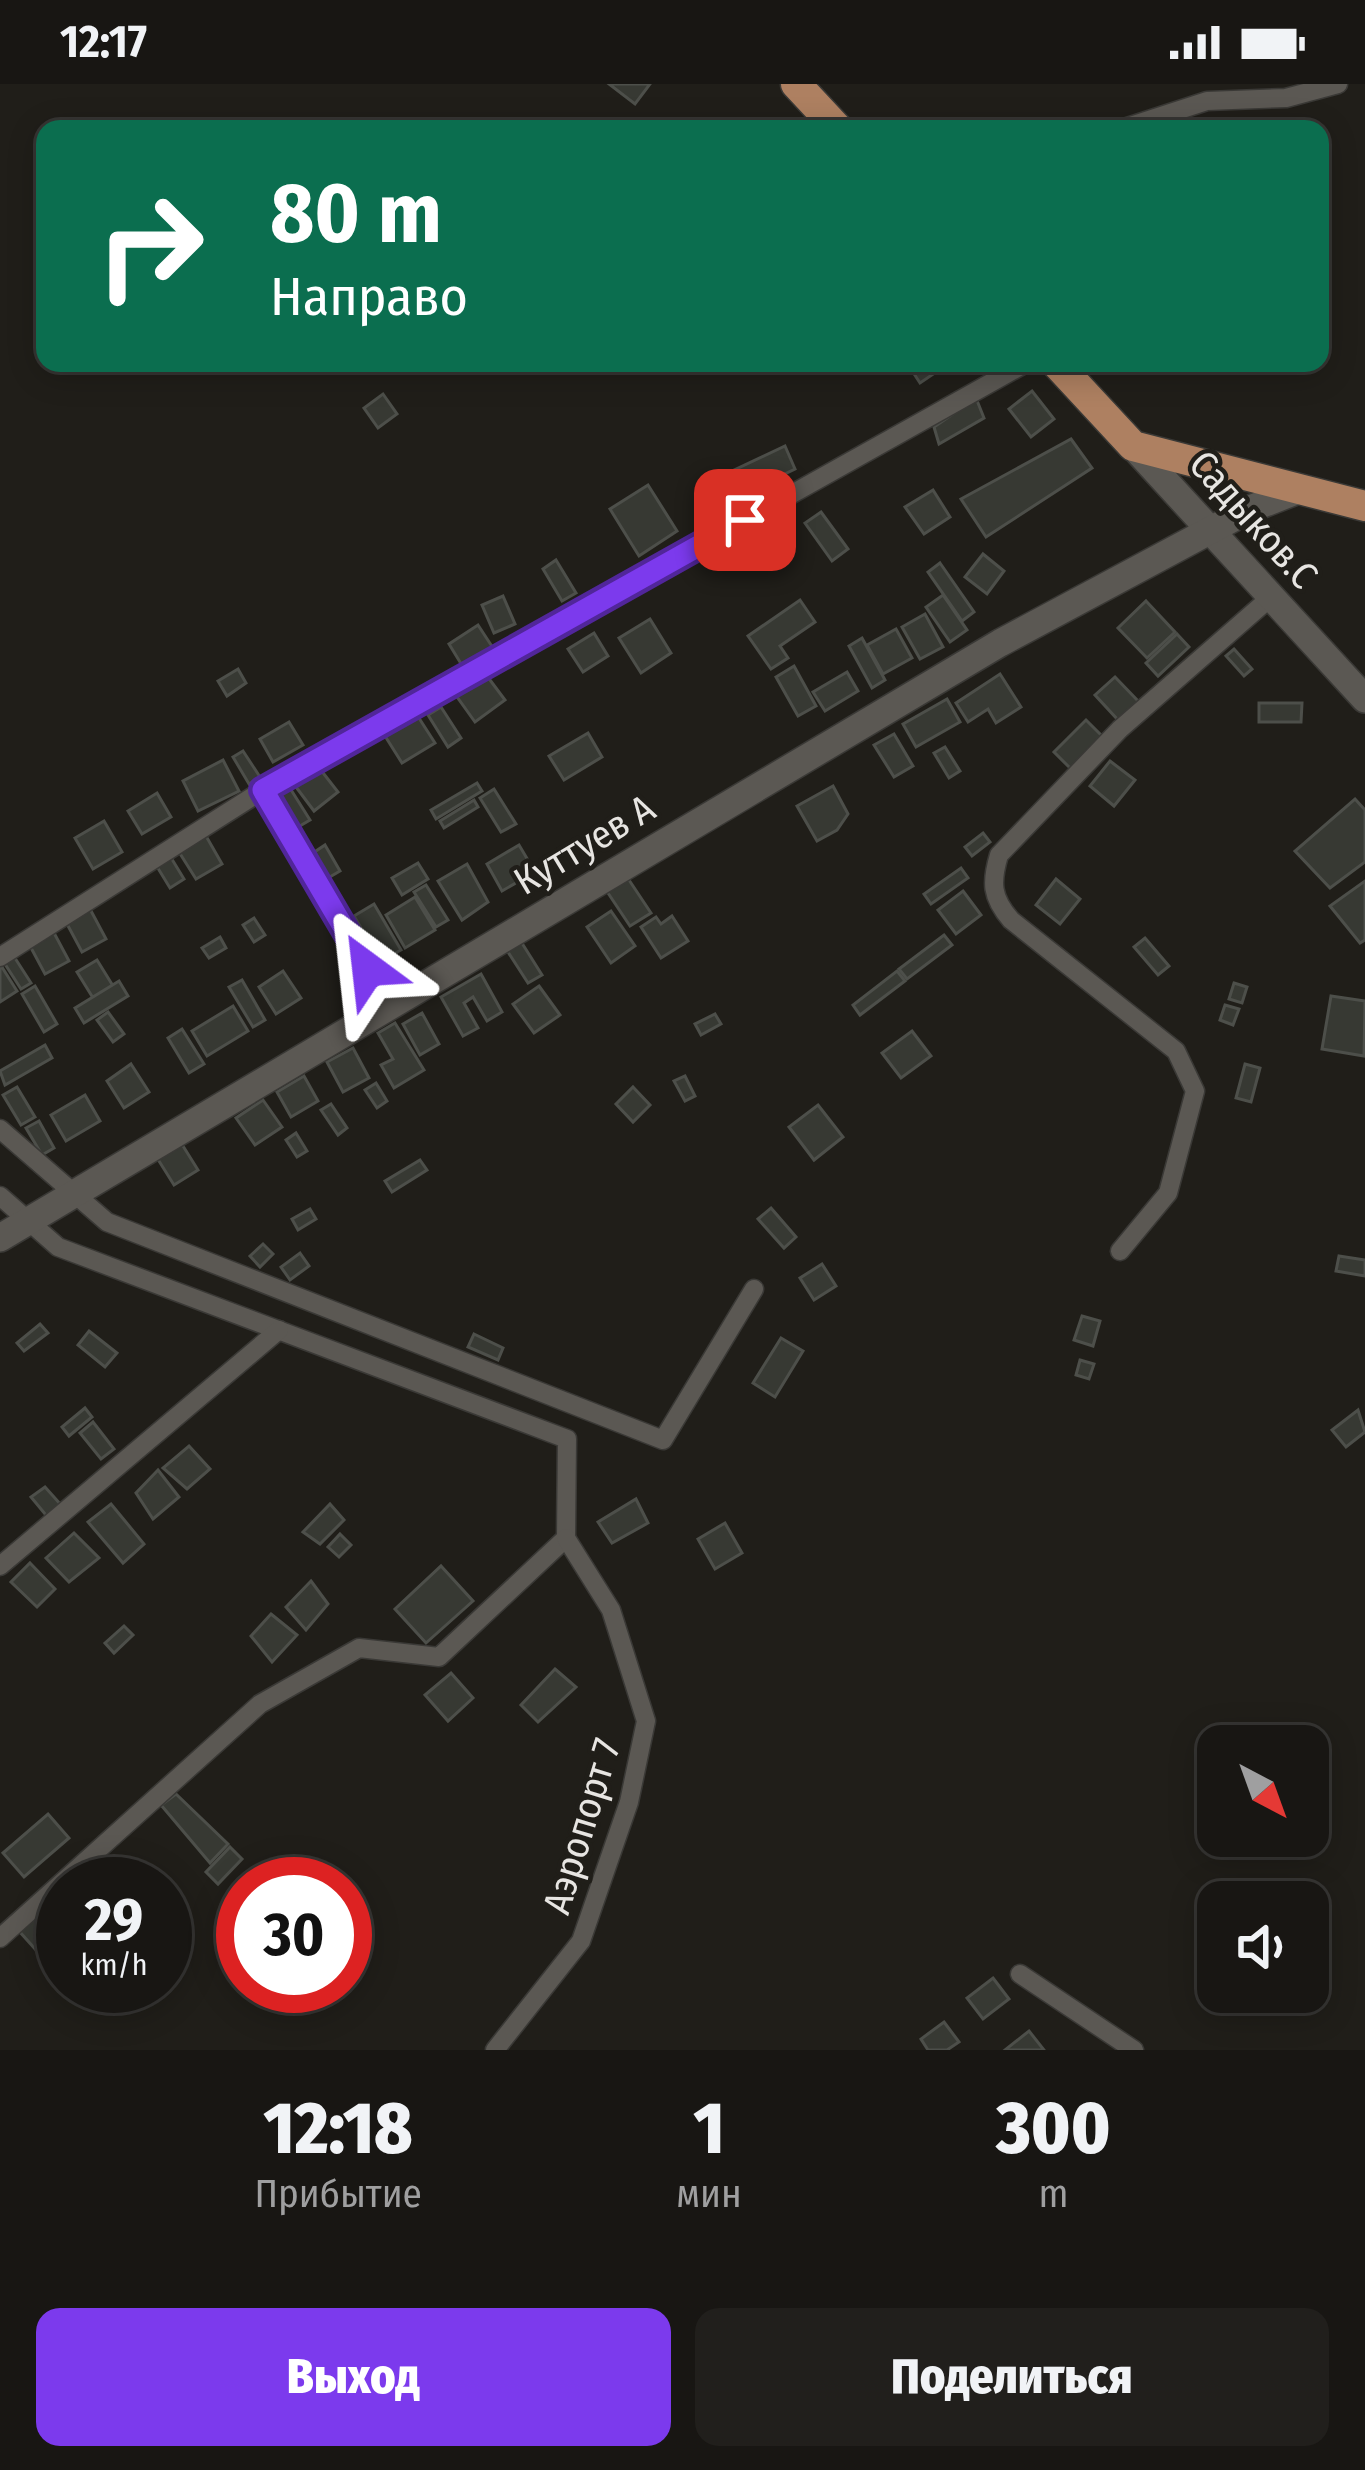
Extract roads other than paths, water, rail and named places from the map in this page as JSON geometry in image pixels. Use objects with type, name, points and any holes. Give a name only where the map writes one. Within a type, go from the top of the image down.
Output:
[{"type":"main road","points":[[796,84],[830,120]]},
{"type":"main road","points":[[1064,372],[1133,446],[1365,506]]},
{"type":"street","points":[[1148,120],[1208,100],[1286,98],[1338,84]]},
{"type":"street","points":[[0,957],[263,790],[1010,372]]},
{"type":"street","name":"Садыков.С","points":[[1133,446],[1214,528],[1365,699]]},
{"type":"street","name":"Куттуев А","points":[[0,1238],[1000,643],[1214,528],[1301,489]]},
{"type":"street","points":[[1120,1251],[1168,1193],[1195,1091],[1176,1052],[1011,920],[997,904],[991,881],[999,854],[1120,729],[1271,597]]},
{"type":"street","points":[[263,790],[388,1005]]},
{"type":"street","points":[[0,1130],[69,1194],[129,1231],[663,1440],[754,1289]]},
{"type":"street","points":[[0,1196],[58,1247],[567,1439],[566,1538],[440,1657],[359,1648],[260,1704],[0,1939]]},
{"type":"street","points":[[0,1566],[279,1330]]},
{"type":"street","name":"Аэропорт 7","points":[[495,2050],[581,1941],[629,1802],[646,1721],[611,1610],[566,1538]]},
{"type":"street","points":[[1020,1974],[1135,2050]]}]
